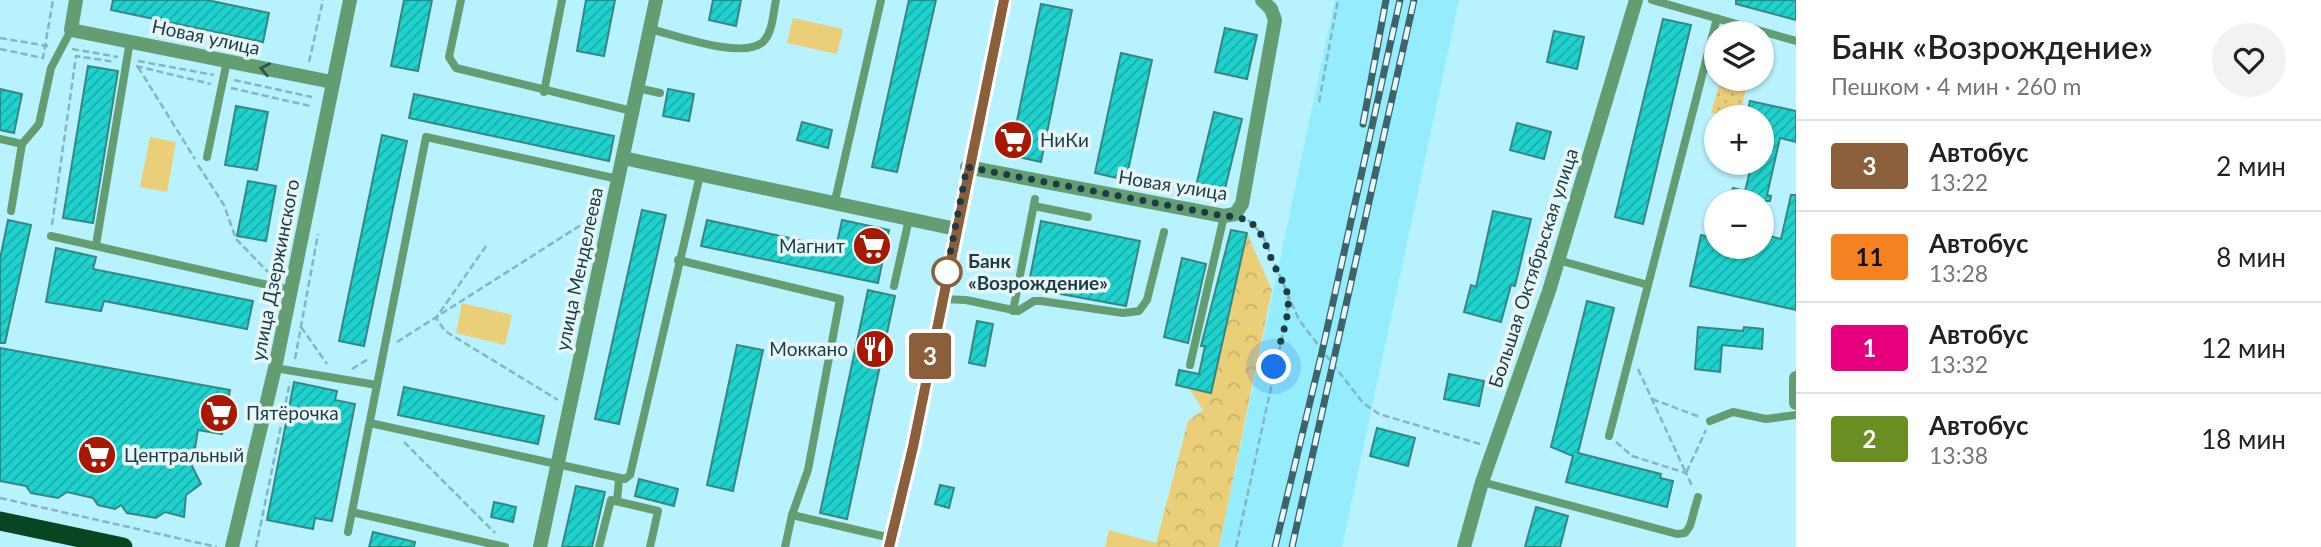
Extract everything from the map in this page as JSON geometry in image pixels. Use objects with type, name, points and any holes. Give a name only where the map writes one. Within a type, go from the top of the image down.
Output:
[{"type":"highway","points":[[0,521],[123,547]]},
{"type":"street","points":[[71,30],[76,0]]},
{"type":"street","name":"улица Дзержинского","points":[[233,545],[275,368],[349,0]]},
{"type":"street","name":"улица Менделеева","points":[[540,547],[656,0]]},
{"type":"street","points":[[890,543],[1004,0]]},
{"type":"street","name":"Новая улица","points":[[967,167],[1229,215],[1242,204],[1275,20],[1271,9],[1262,0]]},
{"type":"street","name":"Большая Октябрьская улица","points":[[1464,547],[1493,448],[1559,260],[1636,0]]},
{"type":"street","name":"Новая улица","points":[[71,30],[332,82]]},
{"type":"street","points":[[623,158],[956,229]]},
{"type":"street","points":[[1796,379],[1796,403]]},
{"type":"lane","points":[[461,0],[449,57],[456,68],[544,92],[632,111]]},
{"type":"lane","points":[[544,92],[562,0]]},
{"type":"lane","points":[[650,29],[743,50],[763,41],[769,31],[776,0]]},
{"type":"lane","points":[[834,205],[881,0]]},
{"type":"lane","points":[[1652,0],[1796,41]]},
{"type":"lane","points":[[1609,436],[1717,18]]},
{"type":"lane","points":[[11,211],[22,144],[39,124],[51,68],[71,30]]},
{"type":"lane","points":[[96,245],[130,41]]},
{"type":"lane","points":[[207,157],[227,61]]},
{"type":"lane","points":[[637,88],[660,93]]},
{"type":"lane","points":[[348,532],[426,137],[618,179]]},
{"type":"lane","points":[[0,139],[22,144]]},
{"type":"lane","points":[[370,423],[620,479],[629,475],[700,175]]},
{"type":"lane","points":[[1013,311],[1035,203],[1088,217]]},
{"type":"lane","points":[[1190,365],[1229,215]]},
{"type":"lane","points":[[894,286],[909,219]]},
{"type":"lane","points":[[942,299],[966,300],[1013,311],[1024,310],[1034,302],[1041,301],[1123,313],[1139,311],[1147,300],[1164,232]]},
{"type":"lane","points":[[51,236],[290,290]]},
{"type":"lane","points":[[678,260],[841,299],[808,470],[792,515],[785,547]]},
{"type":"lane","points":[[1559,260],[1648,285]]},
{"type":"lane","points":[[275,368],[377,385]]},
{"type":"lane","points":[[1710,421],[1733,412],[1766,419],[1796,415]]},
{"type":"lane","points":[[617,501],[620,479]]},
{"type":"lane","points":[[1482,482],[1677,534],[1685,533],[1690,526],[1698,498]]},
{"type":"lane","points":[[599,547],[611,500],[658,511],[650,547]]},
{"type":"lane","points":[[352,512],[505,547]]},
{"type":"lane","points":[[792,515],[890,543]]},
{"type":"path","points":[[0,49],[43,58],[53,0]]},
{"type":"path","points":[[309,66],[323,0]]},
{"type":"path","points":[[1319,102],[1338,0]]},
{"type":"path","points":[[0,38],[223,82],[310,107]]},
{"type":"path","points":[[51,236],[76,56],[126,61],[138,67],[312,97]]},
{"type":"path","points":[[138,67],[224,205],[236,239],[272,277]]},
{"type":"path","points":[[300,327],[338,378],[613,203]]},
{"type":"path","points":[[1229,215],[1246,218],[1262,234],[1299,320],[1371,410],[1493,448]]},
{"type":"path","points":[[256,547],[318,234]]},
{"type":"path","points":[[436,318],[486,246]]},
{"type":"path","points":[[1236,547],[1287,315],[1288,294]]},
{"type":"path","points":[[436,318],[445,331],[558,400]]},
{"type":"path","points":[[1630,354],[1698,498]]},
{"type":"path","points":[[1652,399],[1710,421],[1686,473]]},
{"type":"path","points":[[389,428],[482,516],[498,537]]},
{"type":"path","points":[[1609,436],[1632,456],[1686,473]]},
{"type":"path","points":[[0,498],[197,544],[215,547],[233,545]]},
{"type":"shaded area","points":[[1335,0],[1459,0],[1342,547],[1219,547]]},
{"type":"green space","points":[[793,18],[843,29],[837,54],[787,43]]},
{"type":"green space","points":[[1717,91],[1746,91],[1742,105],[1713,105]]},
{"type":"green space","points":[[150,137],[176,142],[167,192],[140,187]]},
{"type":"green space","points":[[1247,233],[1272,290],[1219,547],[1155,547],[1188,421],[1203,410],[1189,388],[1211,393]]},
{"type":"green space","points":[[462,303],[512,315],[505,345],[456,333]]},
{"type":"green space","points":[[1109,530],[1157,543],[1155,547],[1105,547]]},
{"type":"building","points":[[113,0],[207,0],[269,13],[263,42],[111,10]]},
{"type":"building","points":[[404,0],[432,0],[418,71],[391,66]]},
{"type":"building","points":[[586,0],[615,0],[604,56],[577,51]]},
{"type":"building","points":[[713,0],[741,0],[736,26],[709,20]]},
{"type":"building","points":[[909,0],[936,0],[897,172],[872,167]]},
{"type":"building","points":[[1736,0],[1796,0],[1796,20],[1736,4]]},
{"type":"building","points":[[1041,4],[1072,10],[1041,162],[1010,155]]},
{"type":"building","points":[[1663,19],[1691,25],[1643,224],[1615,217]]},
{"type":"building","points":[[1225,28],[1257,35],[1247,79],[1215,72]]},
{"type":"building","points":[[1554,31],[1584,37],[1577,69],[1547,62]]},
{"type":"building","points":[[1121,53],[1152,60],[1126,180],[1095,173]]},
{"type":"building","points":[[88,66],[118,71],[93,223],[63,218]]},
{"type":"building","points":[[0,89],[22,94],[14,133],[0,130]]},
{"type":"building","points":[[668,89],[694,94],[689,121],[663,116]]},
{"type":"building","points":[[414,94],[614,136],[609,161],[409,118]]},
{"type":"building","points":[[1750,101],[1768,105],[1749,105]]},
{"type":"building","points":[[236,106],[268,112],[257,170],[225,165]]},
{"type":"building","points":[[1774,106],[1796,111],[1796,142],[1780,138],[1774,164]]},
{"type":"building","points":[[1214,112],[1242,119],[1222,201],[1194,194]]},
{"type":"building","points":[[802,122],[832,130],[828,148],[797,140]]},
{"type":"building","points":[[1517,123],[1551,132],[1544,159],[1510,150]]},
{"type":"building","points":[[382,135],[407,141],[364,346],[339,341]]},
{"type":"building","points":[[1749,175],[1772,175],[1768,189],[1746,189]]},
{"type":"building","points":[[248,181],[276,186],[266,241],[237,236]]},
{"type":"building","points":[[1791,195],[1796,195],[1796,310],[1690,286],[1701,235],[1704,236],[1704,259],[1774,259],[1774,237],[1781,239]]},
{"type":"building","points":[[642,210],[666,215],[619,424],[595,419]]},
{"type":"building","points":[[1493,211],[1531,219],[1515,286],[1511,285],[1501,322],[1464,312],[1471,285],[1476,287]]},
{"type":"building","points":[[8,220],[31,225],[5,343],[0,343],[0,259]]},
{"type":"building","points":[[707,220],[836,248],[842,220],[889,230],[878,283],[701,246]]},
{"type":"building","points":[[1041,221],[1140,241],[1126,306],[1028,288]]},
{"type":"building","points":[[1231,230],[1247,233],[1211,393],[1176,385],[1179,370],[1199,374],[1205,346],[1201,346]]},
{"type":"building","points":[[56,248],[96,257],[93,269],[253,301],[247,329],[104,301],[101,311],[46,302]]},
{"type":"building","points":[[1182,258],[1206,264],[1188,343],[1164,337]]},
{"type":"building","points":[[868,290],[895,296],[847,519],[820,513]]},
{"type":"building","points":[[1587,301],[1614,308],[1578,453],[1661,474],[1660,478],[1673,481],[1667,507],[1566,482],[1573,456],[1551,447]]},
{"type":"building","points":[[977,321],[993,324],[985,366],[969,363]]},
{"type":"building","points":[[1698,327],[1743,331],[1744,327],[1763,329],[1762,349],[1722,345],[1720,372],[1695,369]]},
{"type":"building","points":[[737,345],[763,350],[733,491],[707,485]]},
{"type":"building","points":[[0,348],[230,390],[222,434],[198,430],[192,466],[201,484],[186,495],[184,517],[165,512],[156,518],[127,513],[121,505],[115,509],[98,505],[93,498],[67,492],[58,498],[31,493],[26,486],[0,481]]},
{"type":"building","points":[[1449,374],[1484,381],[1479,406],[1444,399]]},
{"type":"building","points":[[294,382],[337,391],[335,400],[355,404],[332,521],[315,518],[313,529],[267,520]]},
{"type":"building","points":[[404,387],[544,416],[538,444],[398,415]]},
{"type":"building","points":[[1377,428],[1415,438],[1408,466],[1370,456]]},
{"type":"building","points":[[639,479],[678,489],[674,506],[635,496]]},
{"type":"building","points":[[940,485],[954,488],[949,508],[935,504]]},
{"type":"building","points":[[576,486],[605,492],[592,547],[562,547]]},
{"type":"building","points":[[494,502],[516,507],[513,522],[491,517]]},
{"type":"building","points":[[1536,507],[1568,516],[1560,547],[1525,547]]},
{"type":"building","points":[[373,532],[415,542],[414,547],[369,547]]},
{"type":"railway","points":[[1363,124],[1386,0]]},
{"type":"railway","points":[[1275,547],[1322,352],[1400,0]]},
{"type":"railway","points":[[1292,547],[1414,0]]},
{"type":"bus line","name":"3","points":[[889,547],[913,447],[967,167],[1004,0]]},
{"type":"place","name":"НиКи","points":[[1013,140]]},
{"type":"place","name":"Магнит","points":[[872,246]]},
{"type":"place","name":"Банк «Возрождение»","points":[[947,272]]},
{"type":"place","name":"Моккано","points":[[875,349]]},
{"type":"place","name":"Пятёрочка","points":[[219,413]]},
{"type":"place","name":"Центральный","points":[[97,455]]},
{"type":"route","points":[[947,272],[945,280],[967,167],[1224,216],[1235,214],[1246,218],[1262,234],[1288,294],[1287,315],[1274,367]]}]
